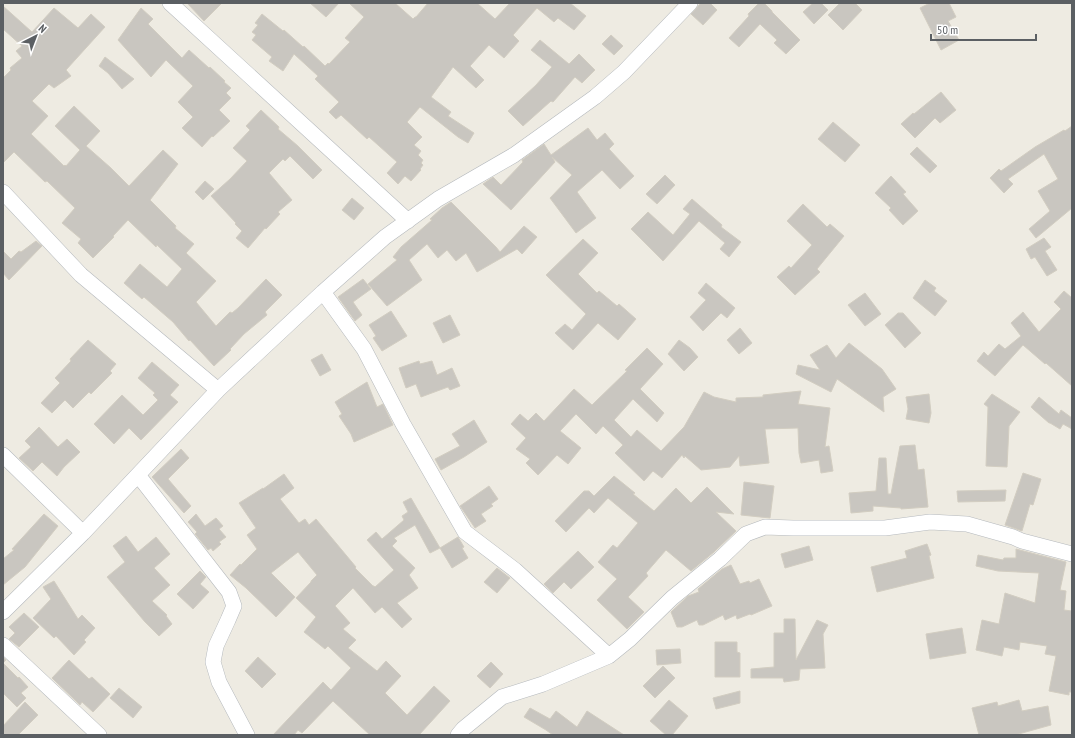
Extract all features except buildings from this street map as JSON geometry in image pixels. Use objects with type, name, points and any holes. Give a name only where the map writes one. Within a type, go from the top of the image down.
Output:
[{"type":"street","points":[[170,3],[408,221]]},
{"type":"street","points":[[3,612],[83,533],[218,390],[323,292],[385,238],[438,199],[514,155],[595,97],[624,72],[690,3]]},
{"type":"street","points":[[3,192],[81,275],[218,390]]},
{"type":"street","points":[[323,292],[364,349],[403,424],[464,532],[515,570],[609,656]]},
{"type":"street","points":[[3,455],[83,533]]},
{"type":"street","points":[[138,475],[229,592],[234,606],[216,646],[213,662],[219,682],[247,735]]},
{"type":"street","points":[[458,735],[463,729],[502,697],[543,684],[609,656],[627,642],[672,598],[720,559],[746,534],[765,527],[885,528],[930,522],[967,524],[1022,541],[1072,554]]},
{"type":"street","points":[[3,645],[99,735]]}]
